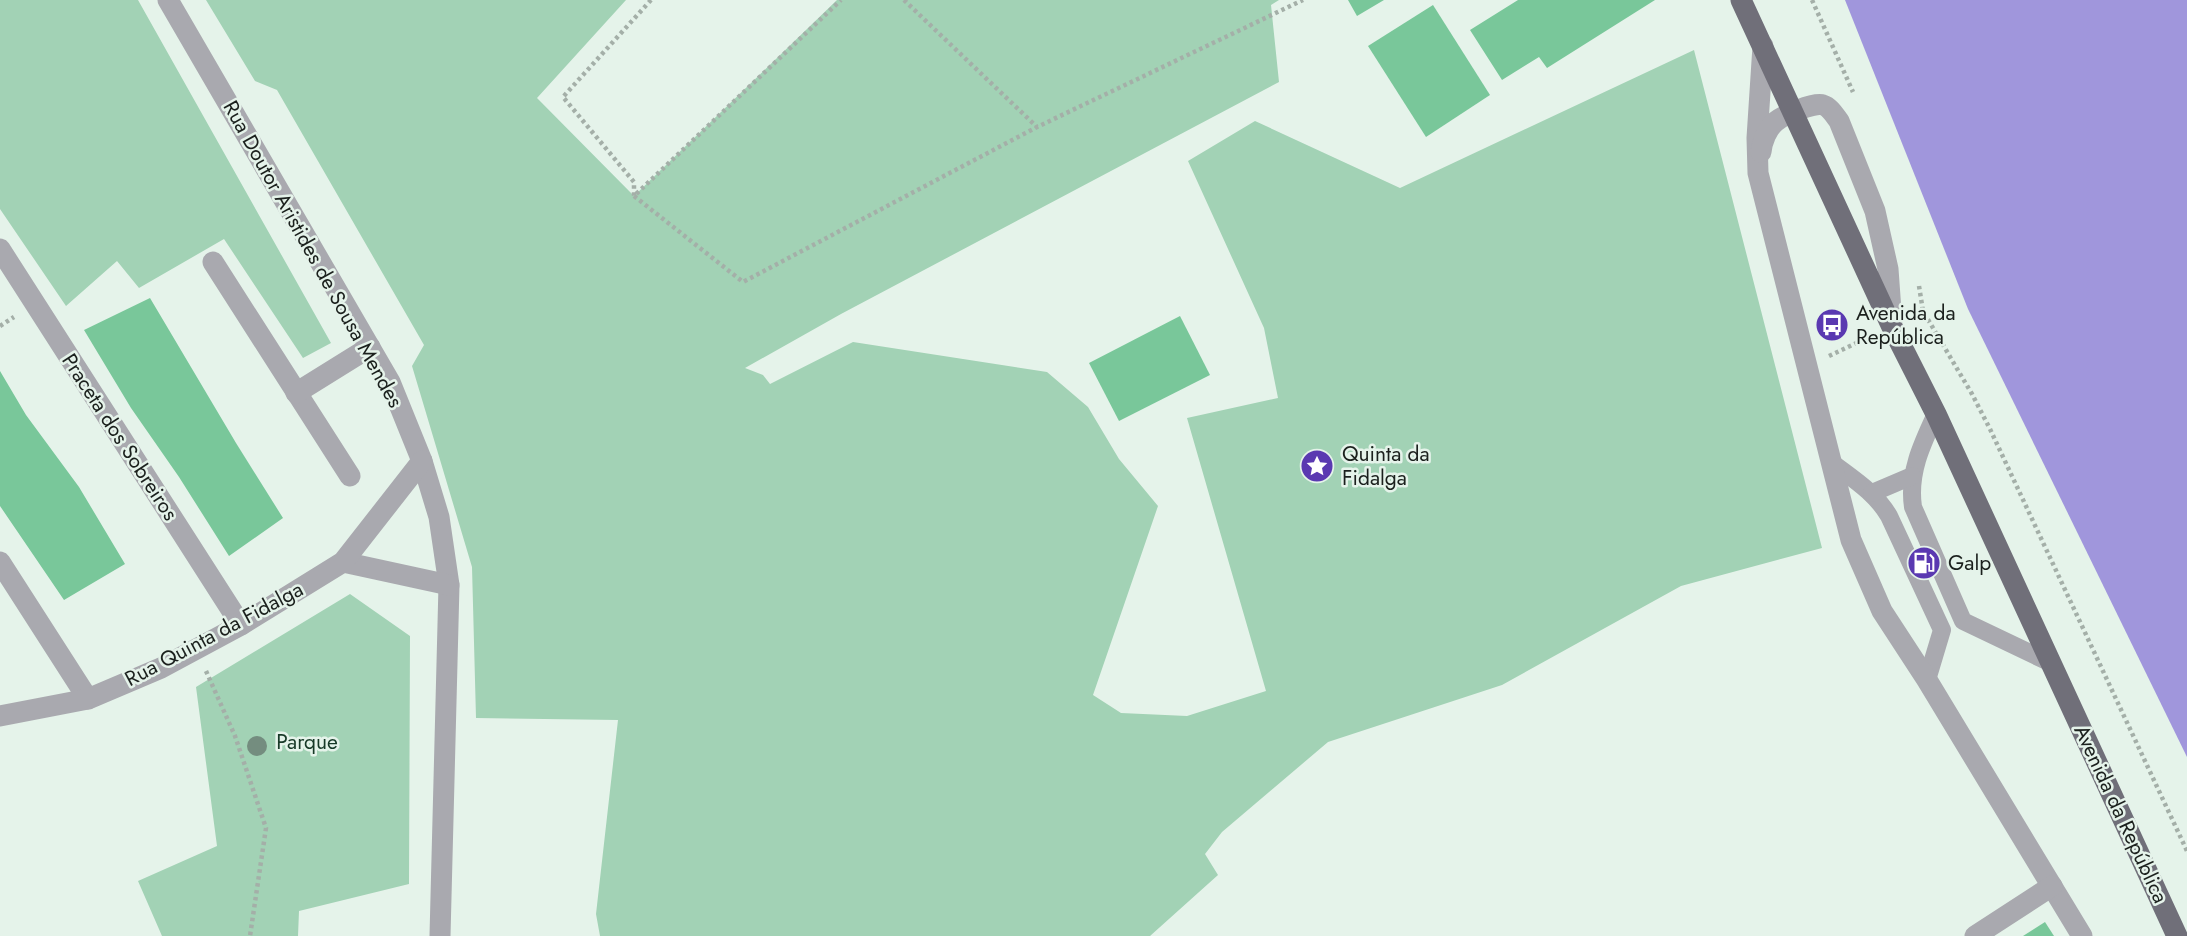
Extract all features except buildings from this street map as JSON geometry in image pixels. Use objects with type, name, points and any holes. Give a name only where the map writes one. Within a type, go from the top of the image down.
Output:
[{"type":"main road","name":"Avenida da República","points":[[1741,0],[2177,931]]},
{"type":"street","name":"Rua Doutor Aristides de Sousa Mendes","points":[[168,0],[390,382],[422,461],[439,517],[449,585],[440,936]]},
{"type":"street","name":"Avenida da República","points":[[1763,46],[1756,138],[1759,173],[1851,540],[1882,611],[1927,680],[2082,936]]},
{"type":"street","points":[[1759,173],[1762,146],[1766,134],[1775,122],[1813,105],[1822,104],[1830,110],[1839,121],[1875,211],[1888,269],[1892,327]]},
{"type":"street","name":"Praceta dos Sobreiros","points":[[0,249],[241,625]]},
{"type":"street","points":[[213,262],[350,476]]},
{"type":"street","points":[[296,393],[370,347]]},
{"type":"street","name":"Rua Quinta da Fidalga","points":[[0,716],[88,699],[161,668],[241,625],[344,562],[422,461]]},
{"type":"street","points":[[0,562],[88,699]]},
{"type":"street","points":[[344,562],[449,585]]},
{"type":"street","points":[[1975,936],[2052,886]]},
{"type":"lane","points":[[1937,414],[1923,442],[1912,476],[1911,493],[1913,507],[1963,621],[2051,663]]},
{"type":"lane","points":[[1831,462],[1872,493],[1889,516],[1942,631],[1927,680]]},
{"type":"lane","points":[[1872,493],[1912,476]]},
{"type":"lane","points":[[1942,631],[1963,621]]},
{"type":"path","points":[[634,196],[634,182],[563,97],[651,0]]},
{"type":"path","points":[[634,196],[841,0]]},
{"type":"path","points":[[904,0],[1037,127]]},
{"type":"path","points":[[634,196],[743,282],[1037,127],[1303,0]]},
{"type":"path","points":[[1812,0],[1854,96]]},
{"type":"path","points":[[1917,281],[1923,311],[1990,429],[2187,851]]},
{"type":"path","points":[[195,648],[235,736],[266,828],[250,936]]},
{"type":"green space","points":[[0,0],[138,0],[331,343],[303,358],[224,239],[139,288],[117,261],[66,306],[0,209]]},
{"type":"green space","name":"Quinta da Fidalga","points":[[206,0],[626,0],[537,98],[634,196],[837,0],[1279,0],[1271,5],[1279,82],[841,314],[745,368],[763,375],[770,384],[853,342],[1047,372],[1088,407],[1119,459],[1158,506],[1093,695],[1121,713],[1187,716],[1266,691],[1187,418],[1278,398],[1264,328],[1188,161],[1255,121],[1400,188],[1694,50],[1822,548],[1681,586],[1502,685],[1328,742],[1222,832],[1205,854],[1218,875],[1150,936],[600,936],[596,914],[618,720],[476,718],[472,567],[412,366],[424,345],[277,90],[255,81]]},
{"type":"green space","name":"Parque","points":[[350,594],[410,636],[409,884],[299,911],[298,936],[162,936],[138,881],[217,846],[196,687]]},
{"type":"shaded area","points":[[1845,0],[2187,0],[2187,757],[1968,309]]},
{"type":"place","name":"Avenida da República","points":[[1832,325]]},
{"type":"place","name":"Quinta da Fidalga","points":[[1317,466]]},
{"type":"place","name":"Galp","points":[[1924,563]]}]
